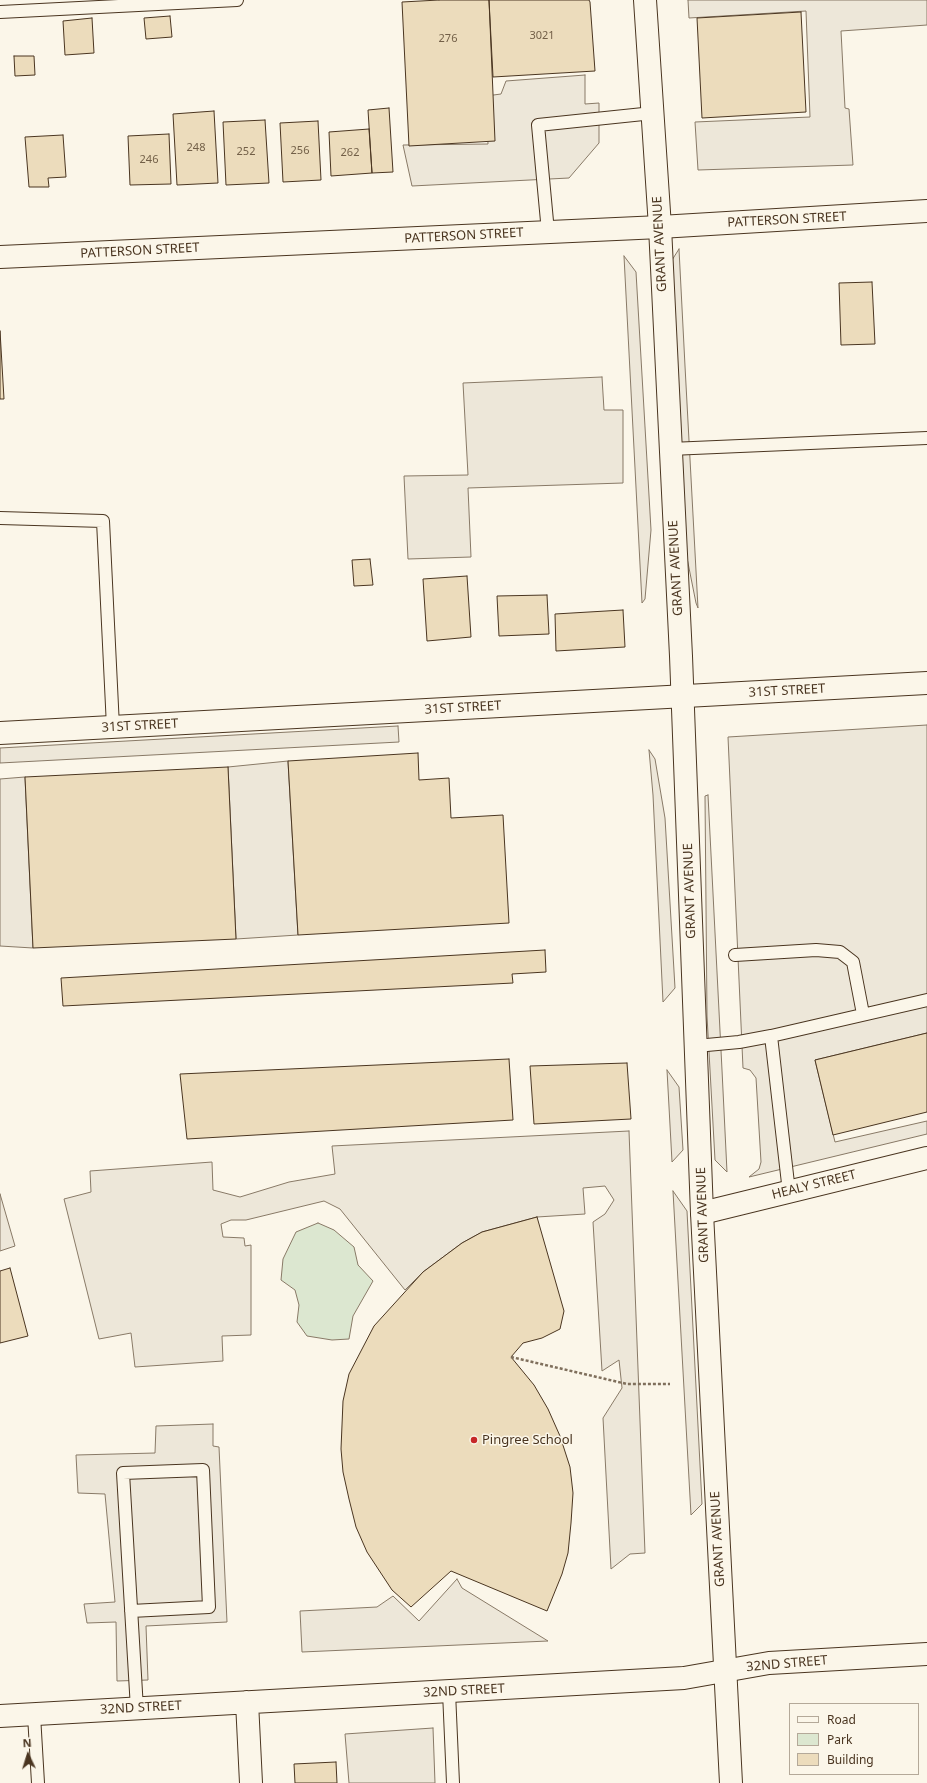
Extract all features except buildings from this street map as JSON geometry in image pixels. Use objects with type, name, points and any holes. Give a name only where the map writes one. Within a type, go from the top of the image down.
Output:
[{"type":"street","name":"GRANT AVENUE","points":[[645,0],[660,227],[683,696],[702,1213],[731,1783]]},
{"type":"street","name":"PATTERSON STREET","points":[[0,257],[660,227],[927,212]]},
{"type":"street","name":"31ST STREET","points":[[0,733],[927,684]]},
{"type":"street","name":"HEALY STREET","points":[[702,1213],[927,1158]]},
{"type":"street","name":"32ND STREET","points":[[0,1716],[684,1678],[769,1663],[927,1654]]},
{"type":"street","points":[[247,1702],[251,1783]]},
{"type":"lane","points":[[0,12],[237,0]]},
{"type":"lane","points":[[548,232],[538,125],[653,113]]},
{"type":"lane","points":[[670,449],[927,438]]},
{"type":"lane","points":[[0,518],[103,521],[113,727]]},
{"type":"lane","points":[[735,954],[816,950],[840,952],[853,962],[863,1014]]},
{"type":"lane","points":[[696,1046],[739,1042],[771,1036],[927,1000]]},
{"type":"lane","points":[[771,1036],[789,1192]]},
{"type":"lane","points":[[131,1611],[209,1607],[203,1470],[123,1473],[131,1611],[137,1709]]},
{"type":"lane","points":[[449,1692],[454,1783]]},
{"type":"lane","points":[[34,1714],[38,1783]]},
{"type":"path","points":[[511,1357],[627,1384],[670,1384]]},
{"type":"green space","points":[[318,1223],[334,1230],[354,1247],[358,1265],[373,1281],[353,1316],[349,1339],[332,1340],[307,1336],[297,1322],[299,1305],[295,1290],[281,1280],[283,1259],[296,1232]]},
{"type":"shaded area","points":[[688,0],[927,0],[927,25],[841,31],[845,108],[849,109],[853,165],[698,170],[695,122],[810,117],[806,11],[689,18]]},
{"type":"shaded area","points":[[585,75],[585,104],[599,103],[599,143],[569,178],[412,186],[403,145],[488,144],[486,96],[501,94],[506,81]]},
{"type":"shaded area","points":[[679,249],[698,608],[686,553],[667,268]]},
{"type":"shaded area","points":[[624,256],[636,272],[651,530],[645,599],[642,603]]},
{"type":"shaded area","points":[[602,377],[604,410],[623,410],[623,483],[468,488],[471,557],[408,559],[404,476],[468,475],[463,383]]},
{"type":"shaded area","points":[[927,725],[927,1033],[815,1060],[835,1142],[927,1121],[927,1134],[749,1177],[759,1169],[761,1162],[756,1078],[750,1070],[743,1068],[728,737]]},
{"type":"shaded area","points":[[398,726],[399,742],[0,763],[0,748]]},
{"type":"shaded area","points":[[649,750],[655,759],[665,818],[675,988],[663,1002],[653,795]]},
{"type":"shaded area","points":[[288,761],[298,935],[236,939],[228,767]]},
{"type":"shaded area","points":[[25,777],[33,948],[0,946],[0,779]]},
{"type":"shaded area","points":[[708,795],[727,1172],[715,1160],[707,1016],[705,796]]},
{"type":"shaded area","points":[[667,1070],[679,1087],[683,1150],[672,1162]]},
{"type":"shaded area","points":[[629,1131],[645,1553],[630,1554],[611,1569],[603,1418],[622,1388],[619,1360],[602,1371],[593,1222],[605,1214],[614,1200],[605,1186],[583,1188],[585,1214],[537,1217],[482,1232],[462,1243],[423,1272],[405,1290],[340,1209],[324,1201],[246,1220],[231,1220],[221,1224],[223,1237],[244,1238],[245,1246],[251,1245],[251,1335],[222,1336],[223,1361],[135,1367],[131,1333],[99,1339],[64,1199],[91,1192],[90,1171],[212,1162],[213,1190],[240,1197],[289,1182],[335,1174],[332,1146]]},
{"type":"shaded area","points":[[673,1191],[687,1211],[702,1504],[691,1515]]},
{"type":"shaded area","points":[[0,1194],[15,1246],[0,1251]]},
{"type":"shaded area","points":[[213,1424],[213,1446],[219,1447],[227,1622],[146,1626],[148,1680],[117,1681],[116,1622],[87,1623],[84,1604],[115,1602],[105,1494],[78,1493],[76,1455],[155,1453],[156,1426]]},
{"type":"shaded area","points":[[457,1579],[462,1588],[548,1641],[302,1652],[300,1611],[377,1607],[393,1596],[419,1621]]},
{"type":"shaded area","points":[[433,1728],[435,1783],[349,1783],[345,1734]]},
{"type":"place","name":"Pingree School","points":[[474,1440]]}]
